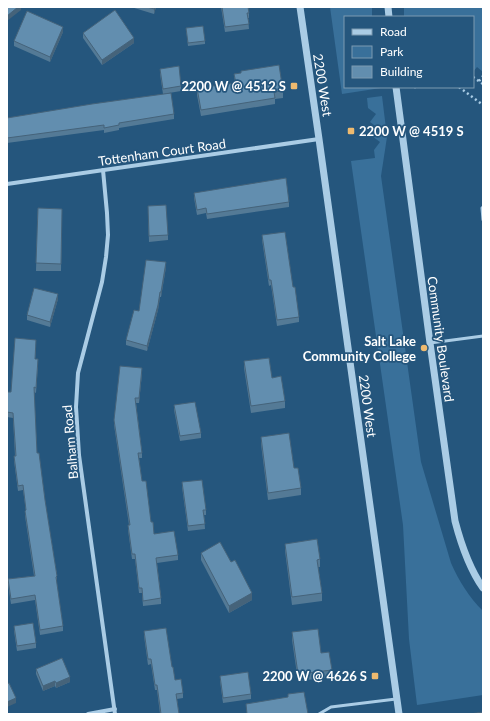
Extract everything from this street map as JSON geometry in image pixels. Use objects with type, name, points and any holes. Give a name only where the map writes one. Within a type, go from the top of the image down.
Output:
[{"type":"street","name":"2200 West","points":[[300,7],[398,714]]},
{"type":"street","name":"Community Boulevard","points":[[396,88],[455,521],[460,540],[470,564],[483,588]]},
{"type":"street","name":"Tottenham Court Road","points":[[7,184],[319,139]]},
{"type":"street","name":"Balham Road","points":[[104,170],[108,235],[106,257],[102,282],[78,372],[76,407],[79,455],[115,712]]},
{"type":"street","points":[[88,714],[115,712]]},
{"type":"lane","points":[[483,207],[483,220]]},
{"type":"lane","points":[[430,343],[483,336]]},
{"type":"lane","points":[[319,714],[330,708],[396,699]]},
{"type":"path","points":[[479,81],[483,76]]},
{"type":"path","points":[[474,78],[483,84]]},
{"type":"path","points":[[460,88],[483,104]]},
{"type":"green space","points":[[330,7],[372,7],[372,16],[344,16],[344,88],[381,88],[342,94]]},
{"type":"green space","points":[[404,7],[483,7],[483,72],[477,67],[474,71],[474,16],[404,16]]},
{"type":"green space","points":[[382,96],[387,137],[381,176],[421,462],[451,563],[457,576],[473,600],[483,611],[483,695],[417,705],[409,639],[403,525],[351,161],[375,158],[374,150],[380,142],[372,136],[378,128],[370,122],[376,114],[368,108],[367,98]]},
{"type":"building","points":[[7,7],[18,7],[7,16]]},
{"type":"building","points":[[222,7],[248,7],[249,13],[247,13],[249,24],[225,27]]},
{"type":"building","points":[[115,10],[134,38],[102,60],[83,33]]},
{"type":"building","points":[[27,11],[63,27],[50,57],[14,41]]},
{"type":"building","points":[[203,26],[205,41],[188,43],[186,28]]},
{"type":"building","points":[[279,65],[283,91],[274,92],[275,98],[201,110],[197,88],[236,83],[234,74],[241,73],[241,71]]},
{"type":"building","points":[[179,66],[181,86],[163,89],[160,69]]},
{"type":"building","points":[[171,93],[174,114],[119,123],[119,125],[104,128],[104,125],[7,138],[7,118]]},
{"type":"building","points":[[286,178],[289,202],[207,214],[206,208],[197,210],[194,193]]},
{"type":"building","points":[[166,205],[168,235],[149,236],[148,206]]},
{"type":"building","points":[[38,208],[62,209],[61,264],[36,263]]},
{"type":"building","points":[[285,232],[299,317],[277,320],[262,235]]},
{"type":"building","points":[[146,260],[166,262],[161,292],[147,346],[126,340],[134,310],[139,311]]},
{"type":"building","points":[[34,288],[58,294],[50,322],[27,315]]},
{"type":"building","points":[[15,338],[36,340],[35,359],[38,359],[36,388],[34,387],[37,453],[39,453],[63,626],[40,630],[35,595],[11,599],[8,579],[35,576],[25,511],[23,485],[18,486],[14,456],[16,456],[13,413],[7,412],[7,392],[11,392]]},
{"type":"building","points":[[269,358],[272,378],[281,376],[285,401],[251,406],[244,361]]},
{"type":"building","points":[[120,366],[142,368],[139,398],[135,398],[142,453],[138,453],[142,481],[146,481],[154,534],[174,531],[178,555],[156,558],[161,598],[143,601],[142,588],[139,588],[135,554],[132,554],[128,525],[130,525],[114,420]]},
{"type":"building","points":[[195,402],[201,433],[180,436],[174,405]]},
{"type":"building","points":[[289,433],[294,468],[298,468],[301,488],[268,493],[261,437]]},
{"type":"building","points":[[202,480],[206,510],[203,510],[205,524],[188,526],[182,482]]},
{"type":"building","points":[[317,539],[320,559],[317,560],[322,593],[292,597],[285,544]]},
{"type":"building","points":[[220,542],[231,562],[235,560],[252,593],[229,606],[201,553]]},
{"type":"building","points":[[33,623],[36,643],[17,646],[14,626]]},
{"type":"building","points":[[166,628],[175,680],[181,679],[183,693],[176,694],[179,714],[161,714],[157,685],[155,685],[151,659],[148,659],[144,631]]},
{"type":"building","points":[[318,629],[321,653],[329,652],[332,670],[298,674],[292,632]]},
{"type":"building","points":[[62,658],[70,677],[56,683],[55,681],[43,686],[36,669]]},
{"type":"building","points":[[248,672],[251,694],[223,698],[220,676]]},
{"type":"building","points":[[9,683],[16,698],[7,702],[7,684]]},
{"type":"building","points":[[304,692],[308,714],[247,714],[246,704],[288,697],[288,694]]},
{"type":"building","points":[[483,712],[483,714],[470,714]]},
{"type":"place","name":"2200 W @ 4512 S","points":[[294,86]]},
{"type":"place","name":"2200 W @ 4519 S","points":[[351,131]]},
{"type":"place","name":"Salt Lake Community College","points":[[424,348]]},
{"type":"place","name":"2200 W @ 4626 S","points":[[375,676]]}]
